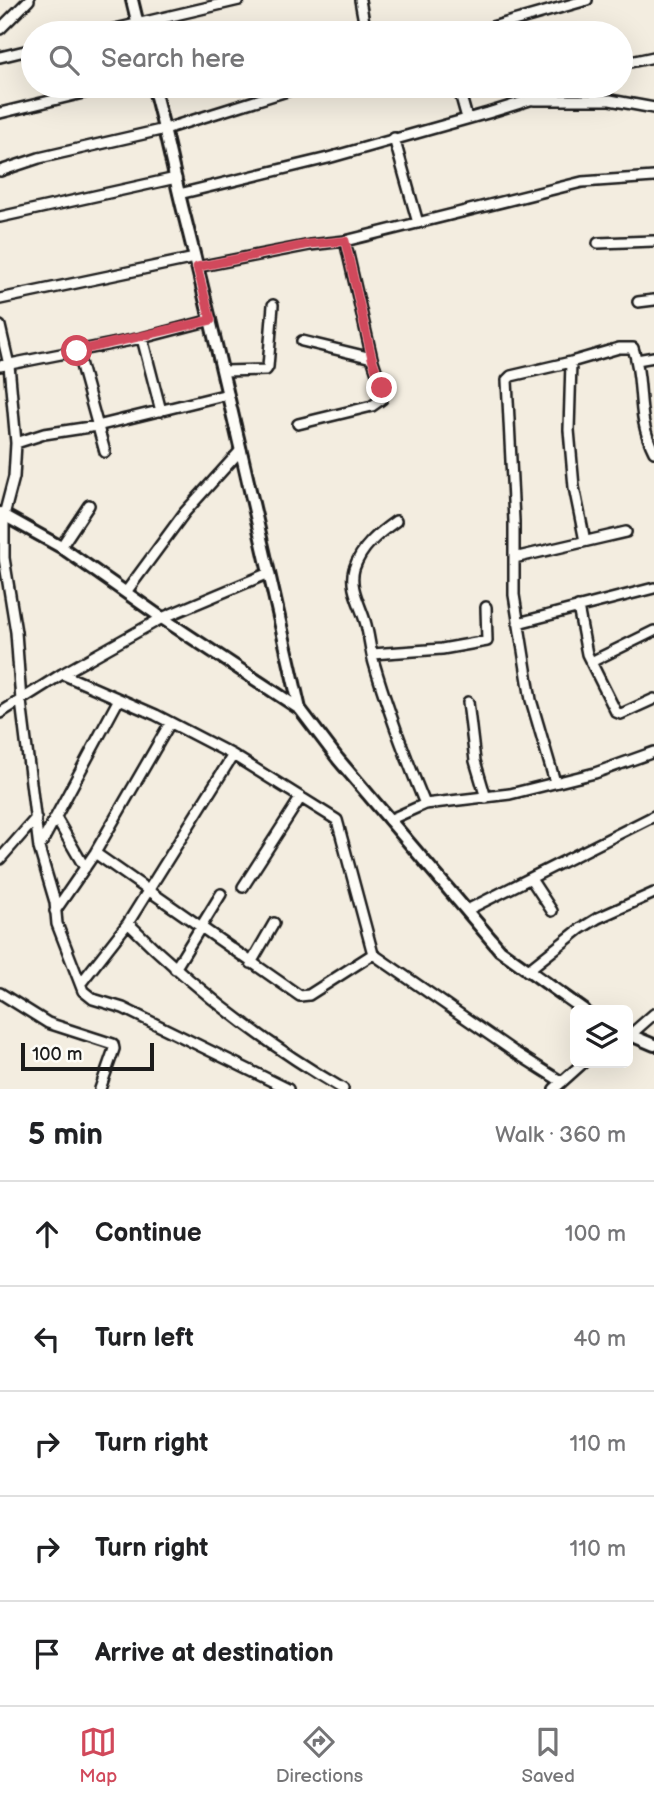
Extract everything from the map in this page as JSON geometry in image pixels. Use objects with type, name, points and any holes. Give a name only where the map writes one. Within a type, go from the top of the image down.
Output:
[{"type":"street","points":[[0,29],[29,0]]},
{"type":"street","points":[[132,0],[137,21]]},
{"type":"street","points":[[164,21],[239,0]]},
{"type":"street","points":[[360,0],[364,21]]},
{"type":"street","points":[[513,21],[587,0]]},
{"type":"street","points":[[0,57],[21,52]]},
{"type":"street","points":[[633,61],[654,57]]},
{"type":"street","points":[[0,113],[62,98]]},
{"type":"street","points":[[156,98],[223,371],[300,709]]},
{"type":"street","points":[[0,171],[40,158],[165,129],[264,98]]},
{"type":"street","points":[[461,98],[467,118]]},
{"type":"street","points":[[179,194],[328,158],[535,98]]},
{"type":"street","points":[[530,100],[610,100],[654,108]]},
{"type":"street","points":[[394,138],[418,223]]},
{"type":"street","points":[[0,299],[196,263],[310,244],[345,241],[582,182],[654,177]]},
{"type":"street","points":[[0,217],[176,178]]},
{"type":"street","points":[[298,425],[372,406],[382,399],[382,388],[372,358],[345,241]]},
{"type":"street","points":[[598,243],[654,241]]},
{"type":"street","points":[[638,302],[654,300]]},
{"type":"street","points":[[223,371],[266,370],[273,305]]},
{"type":"street","points":[[5,365],[142,338],[211,320]]},
{"type":"street","points":[[0,326],[16,443],[14,477],[2,514],[4,558],[16,632],[21,701],[39,848],[53,895],[57,924],[83,991],[93,999],[123,1008],[288,1089]]},
{"type":"street","points":[[142,338],[161,411]]},
{"type":"street","points":[[302,341],[372,358]]},
{"type":"street","points":[[555,782],[531,700],[514,595],[507,380],[511,376],[628,346],[634,348],[643,422],[654,452]]},
{"type":"street","points":[[77,351],[105,452]]},
{"type":"street","points":[[637,360],[654,357]]},
{"type":"street","points":[[570,362],[569,430],[574,487],[585,541]]},
{"type":"street","points":[[16,443],[44,434],[97,426],[228,394]]},
{"type":"street","points":[[126,592],[186,512],[241,450]]},
{"type":"street","points":[[61,547],[89,505]]},
{"type":"street","points":[[2,514],[61,547],[162,618],[300,709],[500,950],[577,1005]]},
{"type":"street","points":[[396,521],[375,537],[362,554],[354,570],[354,593],[407,760],[425,804]]},
{"type":"street","points":[[514,558],[626,532]]},
{"type":"street","points":[[0,713],[62,674],[162,618],[269,573]]},
{"type":"street","points":[[518,623],[654,588]]},
{"type":"street","points":[[372,654],[442,649],[487,641],[486,607]]},
{"type":"street","points":[[578,607],[587,654],[617,712],[621,714],[654,699]]},
{"type":"street","points":[[591,662],[654,631]]},
{"type":"street","points":[[62,674],[233,755],[332,816],[340,824],[373,954],[562,1082]]},
{"type":"street","points":[[39,848],[119,699]]},
{"type":"street","points":[[468,702],[475,761],[486,798]]},
{"type":"street","points":[[55,911],[95,853],[170,723]]},
{"type":"street","points":[[390,820],[425,804],[510,794],[595,773],[654,752]]},
{"type":"street","points":[[81,983],[128,923],[233,755]]},
{"type":"street","points":[[243,887],[301,797]]},
{"type":"street","points":[[467,910],[654,816]]},
{"type":"street","points":[[0,859],[36,818]]},
{"type":"street","points":[[56,818],[85,868]]},
{"type":"street","points":[[95,853],[304,997],[373,954]]},
{"type":"street","points":[[531,879],[552,911]]},
{"type":"street","points":[[527,971],[580,929],[654,893]]},
{"type":"street","points":[[174,969],[221,894]]},
{"type":"street","points":[[128,923],[174,969],[286,1055],[343,1089]]},
{"type":"street","points":[[251,963],[274,923]]},
{"type":"street","points":[[0,993],[48,1023],[113,1044],[114,1049],[100,1089]]},
{"type":"street","points":[[633,1031],[654,1014]]},
{"type":"street","points":[[633,1036],[654,1045]]},
{"type":"street","points":[[554,1089],[577,1068]]},
{"type":"route","points":[[77,351],[211,320],[197,267],[310,244],[345,241],[372,358],[382,388]]}]
